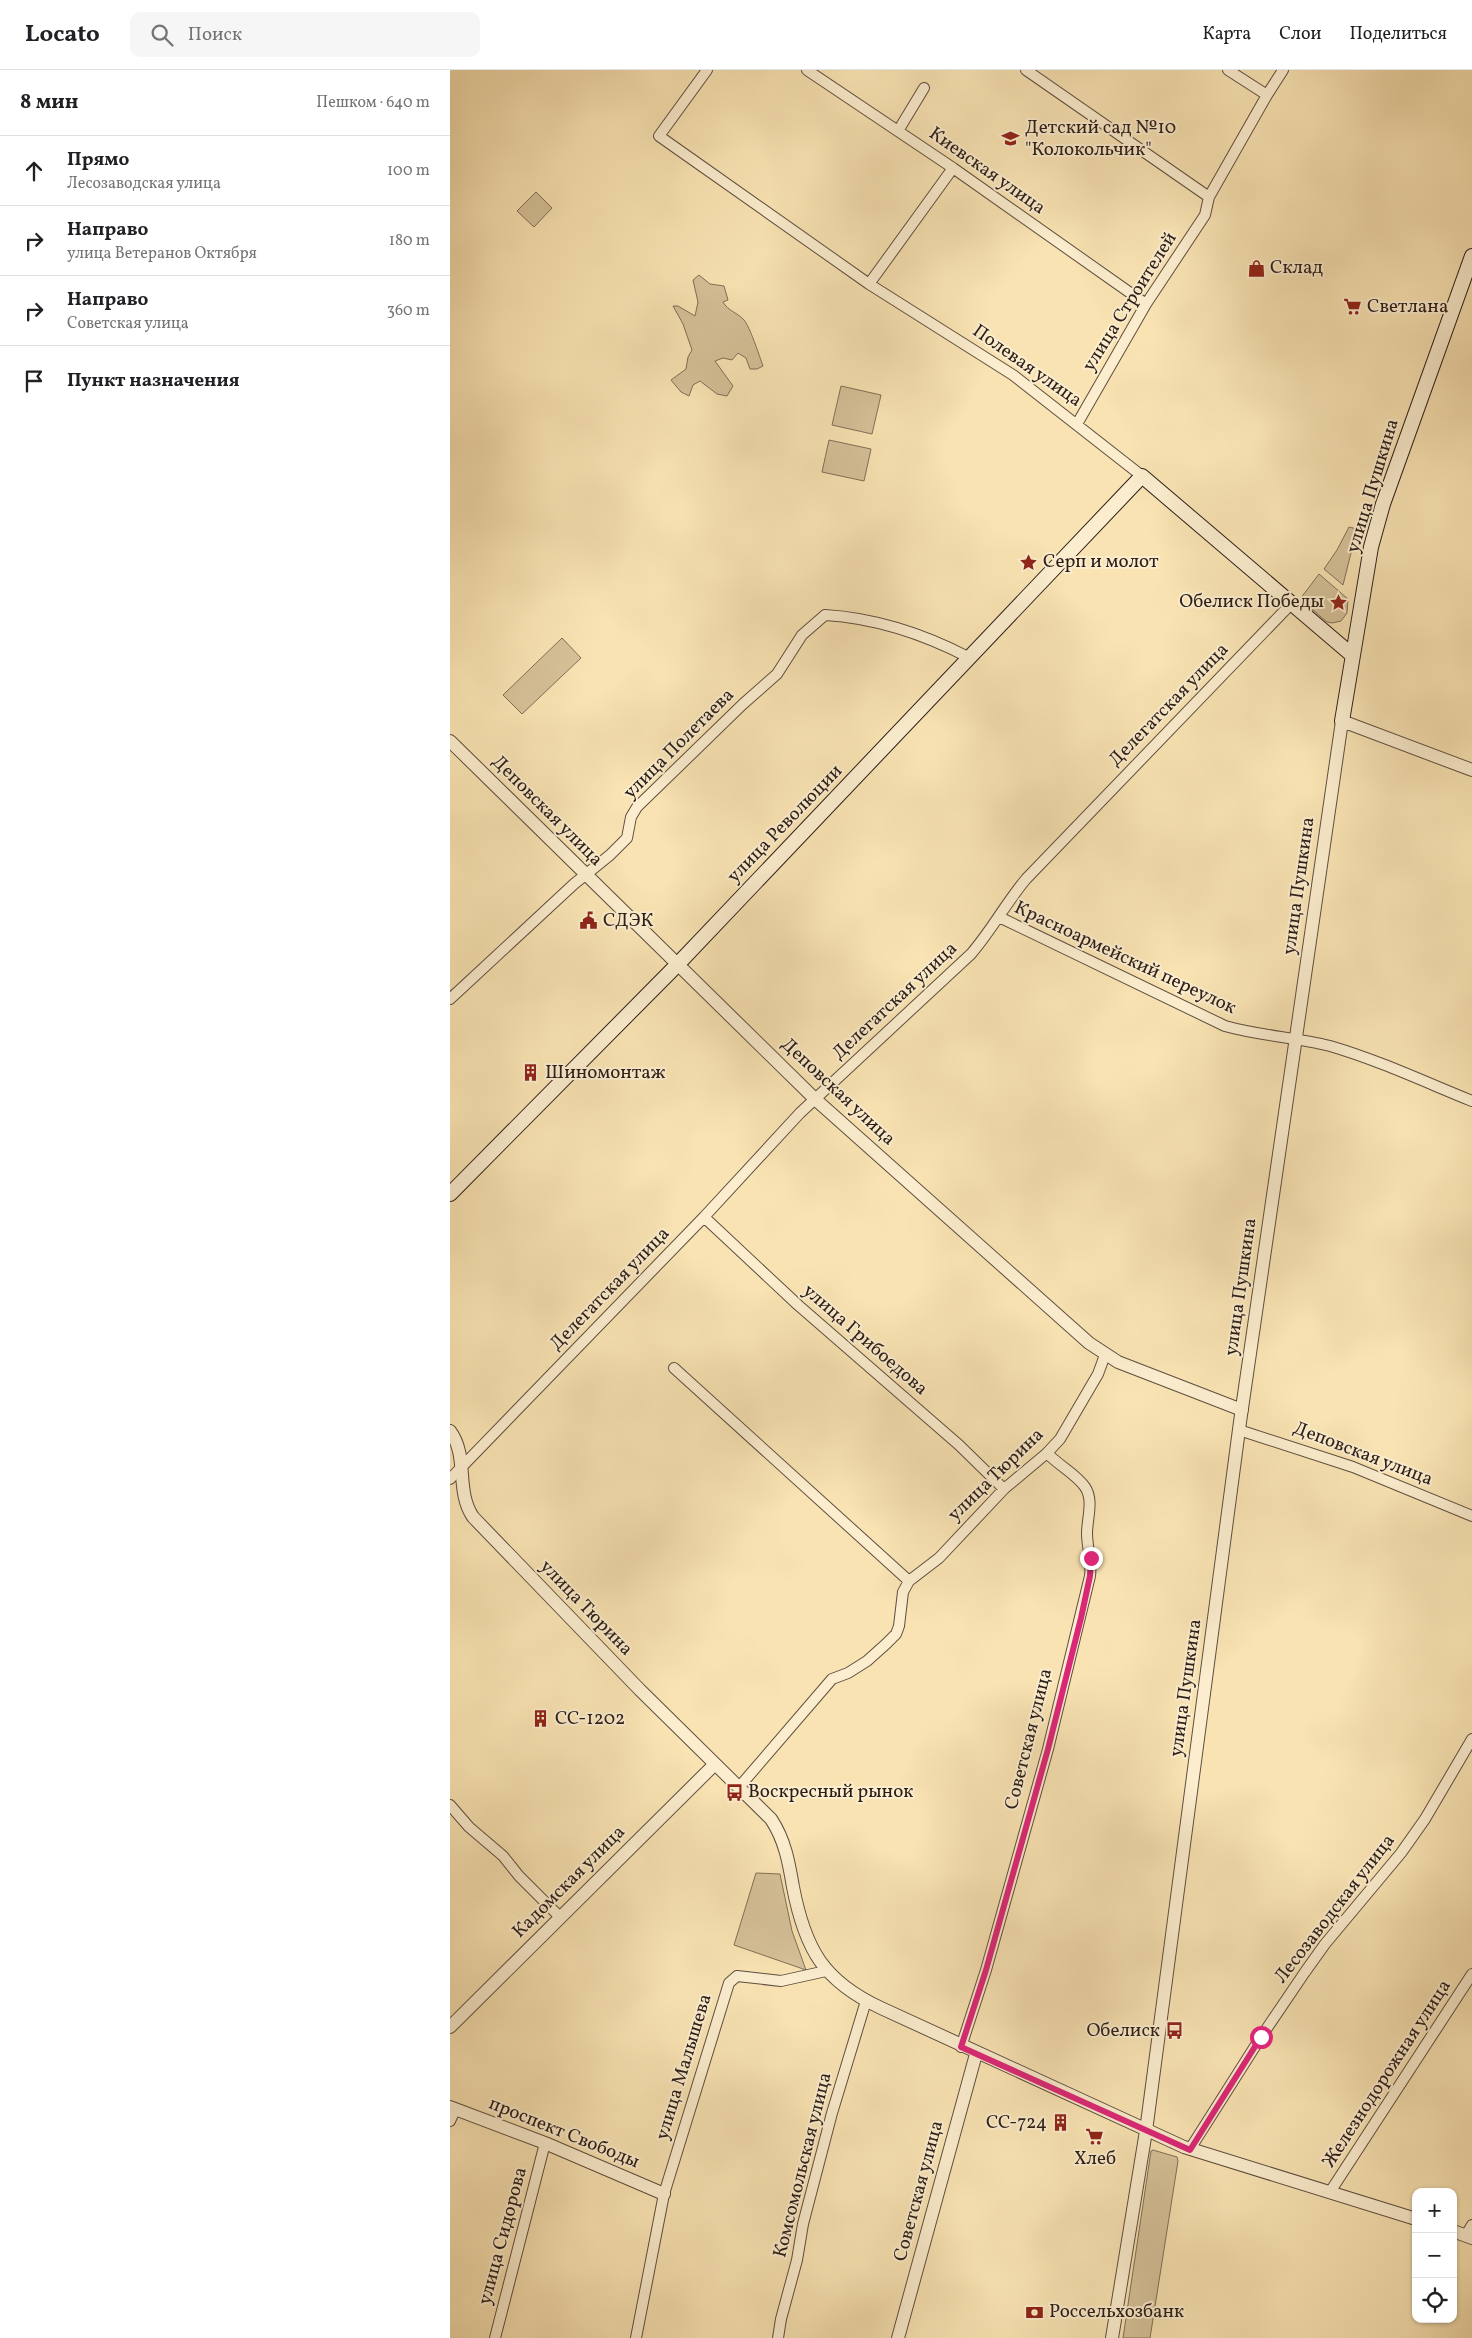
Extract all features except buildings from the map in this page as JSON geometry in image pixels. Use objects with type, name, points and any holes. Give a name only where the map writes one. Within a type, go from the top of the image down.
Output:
[{"type":"main road","name":"улица Пушкина","points":[[1342,721],[1371,547],[1384,504],[1472,256]]},
{"type":"main road","name":"Полевая улица","points":[[1142,476],[1352,655]]},
{"type":"main road","name":"улица Революции","points":[[450,1194],[677,965],[1142,476]]},
{"type":"street","name":"Полевая улица","points":[[707,70],[659,136],[870,284],[1013,375],[1142,476]]},
{"type":"street","name":"Киевская улица","points":[[807,70],[953,168],[1146,304]]},
{"type":"street","points":[[1026,70],[1208,197]]},
{"type":"street","points":[[1228,70],[1267,95]]},
{"type":"street","name":"улица Строителей","points":[[1077,424],[1146,304],[1205,215],[1208,197],[1267,95],[1284,70]]},
{"type":"street","points":[[898,131],[924,88]]},
{"type":"street","points":[[870,284],[953,168]]},
{"type":"street","name":"Делегатская улица","points":[[450,1479],[704,1217],[815,1099],[875,1042],[925,999],[970,954],[1026,879],[1291,604]]},
{"type":"street","name":"улица Полетаева","points":[[450,999],[627,838],[631,817],[637,807],[742,704],[777,674],[802,634],[825,615],[847,616],[922,636],[970,658]]},
{"type":"street","points":[[1342,721],[1472,770]]},
{"type":"street","name":"улица Пушкина","points":[[1112,2338],[1146,2131],[1239,1430],[1342,721]]},
{"type":"street","name":"Деповская улица","points":[[450,741],[815,1099],[1105,1355],[1128,1366],[1242,1410]]},
{"type":"street","name":"Красноармейский переулок","points":[[999,917],[1225,1026],[1264,1035],[1296,1038],[1332,1047],[1472,1101]]},
{"type":"street","name":"улица Грибоедова","points":[[704,1217],[798,1305],[907,1399],[1004,1489]]},
{"type":"street","name":"улица Тюрина","points":[[909,1581],[939,1558],[1004,1489],[1047,1453],[1060,1439],[1098,1374],[1105,1355]]},
{"type":"street","points":[[674,1368],[909,1581],[903,1592],[899,1626],[896,1634],[867,1661],[832,1679],[740,1786]]},
{"type":"street","name":"Деповская улица","points":[[1239,1430],[1354,1467],[1472,1516]]},
{"type":"street","name":"улица Тюрина","points":[[450,1431],[458,1446],[462,1468],[464,1500],[473,1516],[614,1663],[715,1764],[740,1786],[771,1819],[780,1832],[807,1937],[826,1971],[839,1984],[866,2001],[961,2047],[1190,2150],[1412,2218]]},
{"type":"street","name":"Советская улица","points":[[961,2047],[986,1970],[1048,1749],[1090,1576],[1091,1558],[1087,1536],[1090,1504],[1088,1491],[1080,1481],[1047,1453]]},
{"type":"street","name":"Лесозаводская улица","points":[[1190,2150],[1261,2037],[1305,1972],[1325,1944],[1402,1853],[1425,1819],[1472,1739]]},
{"type":"street","name":"Кадомская улица","points":[[450,2027],[715,1764]]},
{"type":"street","points":[[450,1804],[469,1827],[503,1856],[519,1876],[560,1917]]},
{"type":"street","name":"улица Малышева","points":[[636,2338],[664,2194],[729,1983],[737,1976],[781,1981],[826,1971]]},
{"type":"street","name":"Железнодорожная улица","points":[[1330,2192],[1472,1974]]},
{"type":"street","name":"Комсомольская улица","points":[[778,2338],[805,2215],[832,2113],[866,2001]]},
{"type":"street","name":"Советская улица","points":[[898,2338],[976,2054]]},
{"type":"street","name":"проспект Свободы","points":[[452,2113],[545,2143],[664,2194]]},
{"type":"street","name":"улица Сидорова","points":[[495,2338],[545,2143]]},
{"type":"shaded area","points":[[536,192],[552,208],[534,227],[517,211]]},
{"type":"shaded area","points":[[699,275],[710,284],[724,286],[728,300],[723,302],[742,318],[746,324],[763,366],[757,369],[750,369],[746,358],[738,353],[732,360],[723,358],[715,361],[733,386],[727,396],[717,394],[700,381],[693,385],[689,396],[681,392],[671,380],[686,369],[688,357],[692,350],[683,324],[673,306],[678,306],[695,316],[698,302],[693,280]]},
{"type":"shaded area","points":[[841,386],[881,395],[872,434],[832,425]]},
{"type":"shaded area","points":[[829,440],[871,449],[864,481],[822,472]]},
{"type":"shaded area","points":[[1349,527],[1357,529],[1343,585],[1324,569]]},
{"type":"shaded area","points":[[1319,574],[1348,599],[1347,613],[1341,621],[1327,622],[1300,599]]},
{"type":"shaded area","points":[[562,638],[581,658],[522,714],[503,695]]},
{"type":"shaded area","points":[[756,1873],[780,1874],[792,1931],[806,1970],[734,1945]]},
{"type":"shaded area","points":[[1151,2151],[1177,2157],[1178,2161],[1150,2338],[1123,2338]]},
{"type":"place","name":"Детский сад №10 \"Колокольчик\"","points":[[1011,139]]},
{"type":"place","name":"Склад","points":[[1256,268]]},
{"type":"place","name":"Светлана","points":[[1353,307]]},
{"type":"place","name":"Серп и молот","points":[[1029,562]]},
{"type":"place","name":"Обелиск Победы","points":[[1338,602]]},
{"type":"place","name":"СДЭК","points":[[589,921]]},
{"type":"place","name":"Шиномонтаж","points":[[531,1073]]},
{"type":"place","name":"СС-1202","points":[[541,1719]]},
{"type":"place","name":"Воскресный рынок","points":[[734,1792]]},
{"type":"place","name":"Обелиск","points":[[1174,2031]]},
{"type":"place","name":"СС-724","points":[[1061,2123]]},
{"type":"place","name":"Хлеб","points":[[1095,2136]]},
{"type":"place","name":"Россельхозбанк","points":[[1035,2312]]},
{"type":"route","points":[[1091,1558],[1092,1566],[1081,1618],[1070,1655],[1048,1749],[986,1970],[961,2047],[1190,2150],[1261,2037]]}]
